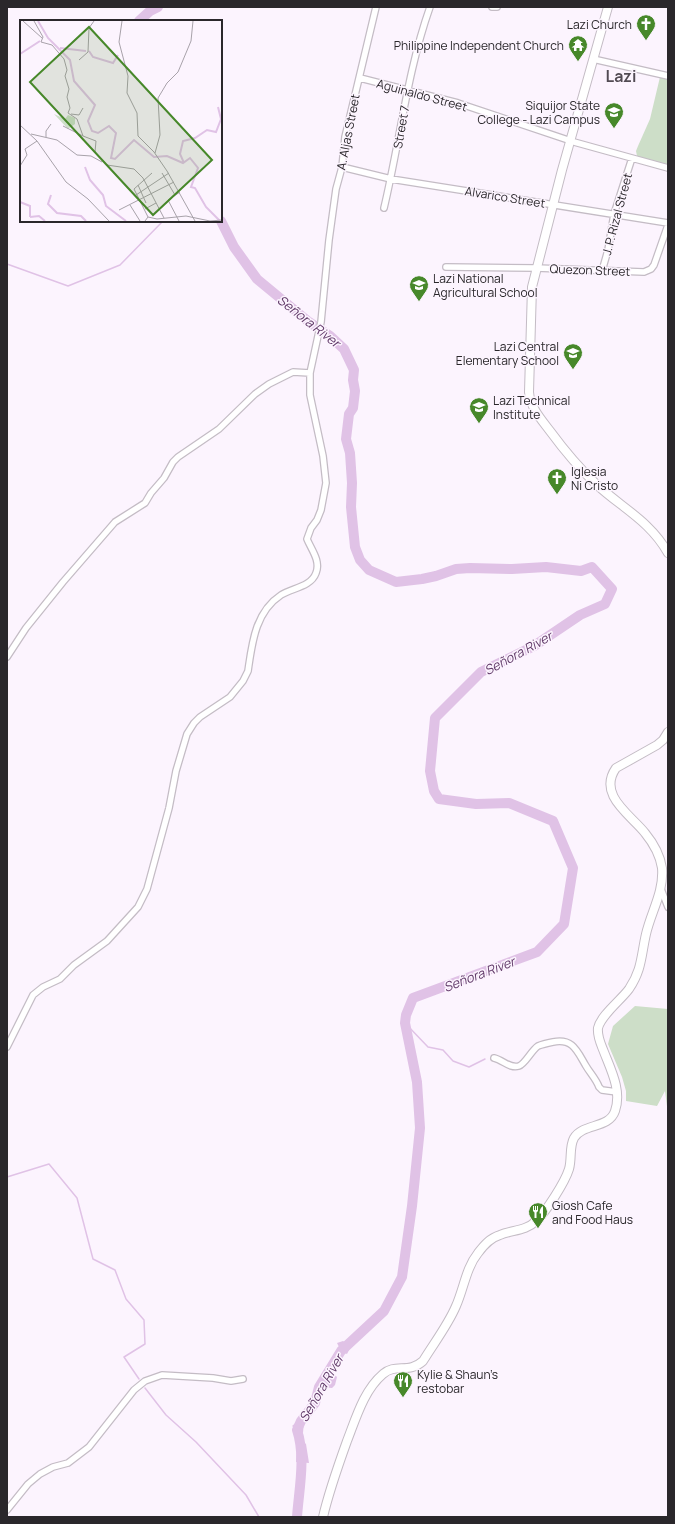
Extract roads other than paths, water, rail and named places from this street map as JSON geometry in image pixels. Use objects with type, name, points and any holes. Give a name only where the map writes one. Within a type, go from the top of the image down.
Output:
[{"type":"main road","points":[[608,7],[532,286],[529,392],[533,406],[538,415],[565,451],[597,485],[650,529],[660,540],[668,554]]},
{"type":"main road","points":[[323,1517],[334,1478],[358,1412],[375,1383],[386,1371],[415,1367],[422,1361],[455,1308],[468,1270],[476,1255],[483,1246],[500,1234],[527,1227],[541,1216],[564,1181],[569,1170],[574,1138],[579,1132],[605,1122],[614,1113],[617,1092],[612,1072],[600,1045],[598,1027],[629,990],[637,975],[642,962],[646,934],[661,889],[662,873],[658,853],[645,833],[617,803],[612,795],[610,784],[616,768],[663,740],[668,732]]},
{"type":"street","name":"A. Aljas Street","points":[[7,1047],[33,995],[43,987],[60,979],[74,965],[107,941],[138,907],[147,889],[184,744],[191,727],[200,717],[230,697],[243,681],[248,671],[256,629],[264,612],[280,596],[307,583],[316,573],[318,567],[316,558],[307,539],[309,531],[321,510],[326,483],[323,456],[310,394],[310,373],[321,322],[327,258],[336,189],[342,167],[345,137],[376,7]]},
{"type":"street","name":"Street 7","points":[[384,208],[391,179],[407,91],[418,45],[430,7]]},
{"type":"street","points":[[492,7],[497,7]]},
{"type":"street","points":[[594,59],[668,76]]},
{"type":"street","name":"Aguinaldo Street","points":[[360,78],[458,103],[571,141],[668,168]]},
{"type":"street","name":"J. P. Rizal Street","points":[[602,271],[608,250],[614,214],[632,158]]},
{"type":"street","name":"Alvarico Street","points":[[342,167],[391,179],[614,214],[668,224]]},
{"type":"street","name":"Quezon Street","points":[[446,267],[536,268],[644,272],[652,269],[668,224]]},
{"type":"street","points":[[7,657],[26,628],[63,582],[115,522],[145,503],[178,457],[219,429],[258,392],[289,374],[295,372],[310,373]]},
{"type":"street","points":[[661,889],[668,907]]},
{"type":"street","points":[[494,1058],[500,1059],[508,1065],[518,1066],[522,1065],[531,1051],[538,1046],[559,1040],[563,1041],[572,1045],[602,1090],[617,1092]]},
{"type":"street","points":[[7,1510],[28,1484],[40,1474],[53,1467],[68,1463],[89,1447],[134,1390],[145,1381],[162,1375],[213,1378],[231,1381],[243,1379]]},
{"type":"waterway","name":"Señora River","points":[[140,20],[150,11],[158,7]]},
{"type":"waterway","points":[[7,264],[68,286],[120,265],[162,222]]},
{"type":"waterway","name":"Señora River","points":[[222,222],[234,247],[257,279],[309,322],[330,336],[344,349],[354,370],[353,380],[355,391],[353,408],[349,414],[346,439],[350,453],[352,483],[351,507],[355,547],[360,560],[369,570],[396,582],[436,576],[456,569],[512,569],[546,567],[581,571],[592,567],[612,589],[605,604],[580,615],[534,646],[481,672],[435,718],[430,771],[434,791],[439,799],[476,804],[509,803],[553,821],[573,868],[564,924],[537,952],[413,998],[406,1015],[405,1023],[417,1082],[420,1128],[412,1206],[402,1277],[384,1311],[341,1351],[319,1387],[315,1403],[301,1421],[297,1430],[301,1451],[297,1517]]},
{"type":"waterway","points":[[405,1023],[428,1047],[443,1050],[453,1061],[469,1067],[485,1059]]},
{"type":"waterway","points":[[7,1177],[49,1164],[77,1198],[93,1259],[115,1270],[126,1299],[144,1320],[145,1344],[124,1357],[139,1379]]},
{"type":"waterway","points":[[145,1388],[166,1415],[196,1442],[246,1495],[259,1517]]},
{"type":"place","name":"Lazi Church","points":[[646,41]]},
{"type":"place","name":"Philippine Independent Church","points":[[578,62]]},
{"type":"place","name":"Siquijor State College - Lazi Campus","points":[[614,129]]},
{"type":"place","name":"Lazi National Agricultural School","points":[[419,302]]},
{"type":"place","name":"Lazi Central Elementary School","points":[[573,370]]},
{"type":"place","name":"Lazi Technical Institute","points":[[479,424]]},
{"type":"place","name":"Iglesia Ni Cristo","points":[[557,495]]},
{"type":"place","name":"Giosh Cafe and Food Haus","points":[[538,1229]]},
{"type":"place","name":"Kylie & Shaun’s restobar","points":[[403,1398]]},
{"type":"district","name":"Lazi","points":[[621,76]]}]
